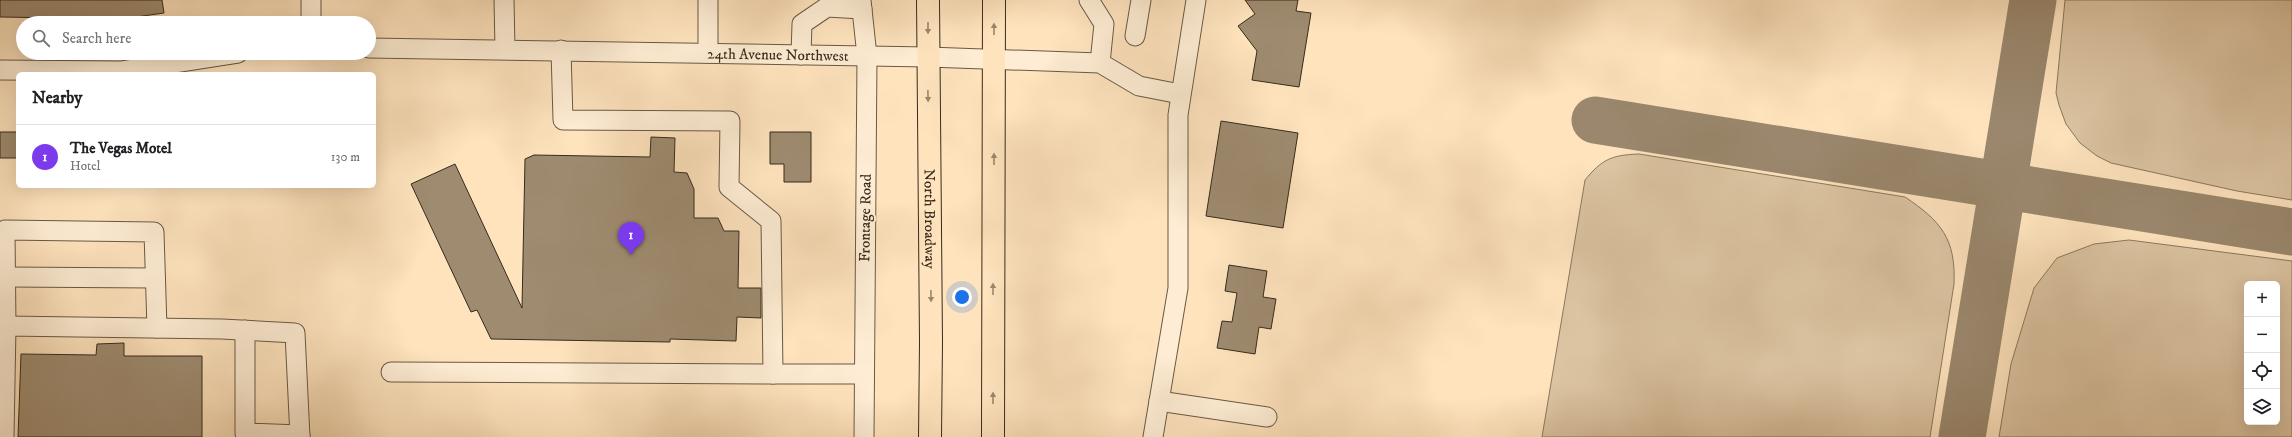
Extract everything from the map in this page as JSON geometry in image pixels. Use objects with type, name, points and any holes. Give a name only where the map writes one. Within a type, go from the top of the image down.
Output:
[{"type":"main road","name":"North Broadway","points":[[928,0],[931,342],[930,437]]},
{"type":"main road","points":[[993,437],[994,0]]},
{"type":"street","points":[[311,0],[311,16]]},
{"type":"street","points":[[504,0],[505,49]]},
{"type":"street","points":[[708,0],[708,53]]},
{"type":"street","points":[[1089,0],[1104,24],[1100,63]]},
{"type":"street","points":[[1135,36],[1142,0]]},
{"type":"street","points":[[1153,437],[1178,288],[1178,115],[1180,94],[1196,0]]},
{"type":"street","points":[[801,55],[802,24],[827,7],[862,4]]},
{"type":"street","name":"Frontage Road","points":[[862,4],[867,56],[863,374],[864,437]]},
{"type":"street","name":"24th Avenue Northwest","points":[[376,48],[928,57],[1100,63],[1138,86],[1180,94]]},
{"type":"street","points":[[561,50],[563,120],[730,121],[729,187],[771,221],[773,374]]},
{"type":"street","points":[[0,70],[122,71],[193,60]]},
{"type":"street","points":[[4,437],[6,326],[5,230],[154,232],[157,328]]},
{"type":"street","points":[[6,277],[156,278]]},
{"type":"street","points":[[6,326],[245,330],[295,333],[300,436],[246,433],[245,330]]},
{"type":"street","points":[[391,372],[863,374]]},
{"type":"street","points":[[1159,401],[1267,417]]},
{"type":"shaded area","points":[[2065,0],[2292,0],[2292,200],[2237,191],[2111,163],[2097,156],[2080,143],[2066,124],[2056,93]]},
{"type":"shaded area","points":[[1639,154],[1905,197],[1928,214],[1937,223],[1949,243],[1954,268],[1954,284],[1930,437],[1542,437],[1585,180],[1597,167],[1608,160],[1615,157]]},
{"type":"shaded area","points":[[2129,240],[2292,261],[2292,437],[1999,437],[2011,364],[2034,288],[2057,258],[2094,244]]},
{"type":"building","points":[[0,0],[162,0],[164,13],[143,16],[0,17]]},
{"type":"building","points":[[1245,0],[1298,0],[1296,11],[1311,13],[1299,87],[1252,80],[1257,51],[1238,26],[1255,14]]},
{"type":"building","points":[[1221,121],[1298,133],[1283,228],[1206,216]]},
{"type":"building","points":[[0,132],[16,132],[16,158],[0,158]]},
{"type":"building","points":[[770,132],[811,132],[811,182],[784,182],[784,164],[770,164]]},
{"type":"building","points":[[651,137],[675,138],[674,172],[687,173],[694,189],[694,218],[718,218],[724,231],[739,231],[738,288],[761,288],[761,318],[737,317],[736,341],[670,339],[670,342],[491,339],[477,310],[471,312],[411,184],[455,164],[522,308],[525,159],[534,155],[650,157]]},
{"type":"building","points":[[1229,265],[1267,271],[1263,297],[1276,299],[1271,329],[1259,327],[1255,354],[1217,348],[1222,321],[1232,322],[1237,293],[1225,291]]},
{"type":"building","points":[[124,343],[124,356],[202,356],[202,437],[18,437],[21,354],[96,355],[97,344]]},
{"type":"taxiway","points":[[1962,437],[2033,0]]},
{"type":"taxiway","points":[[1595,120],[2292,232]]},
{"type":"place","name":"The Vegas Motel","points":[[631,255]]}]
